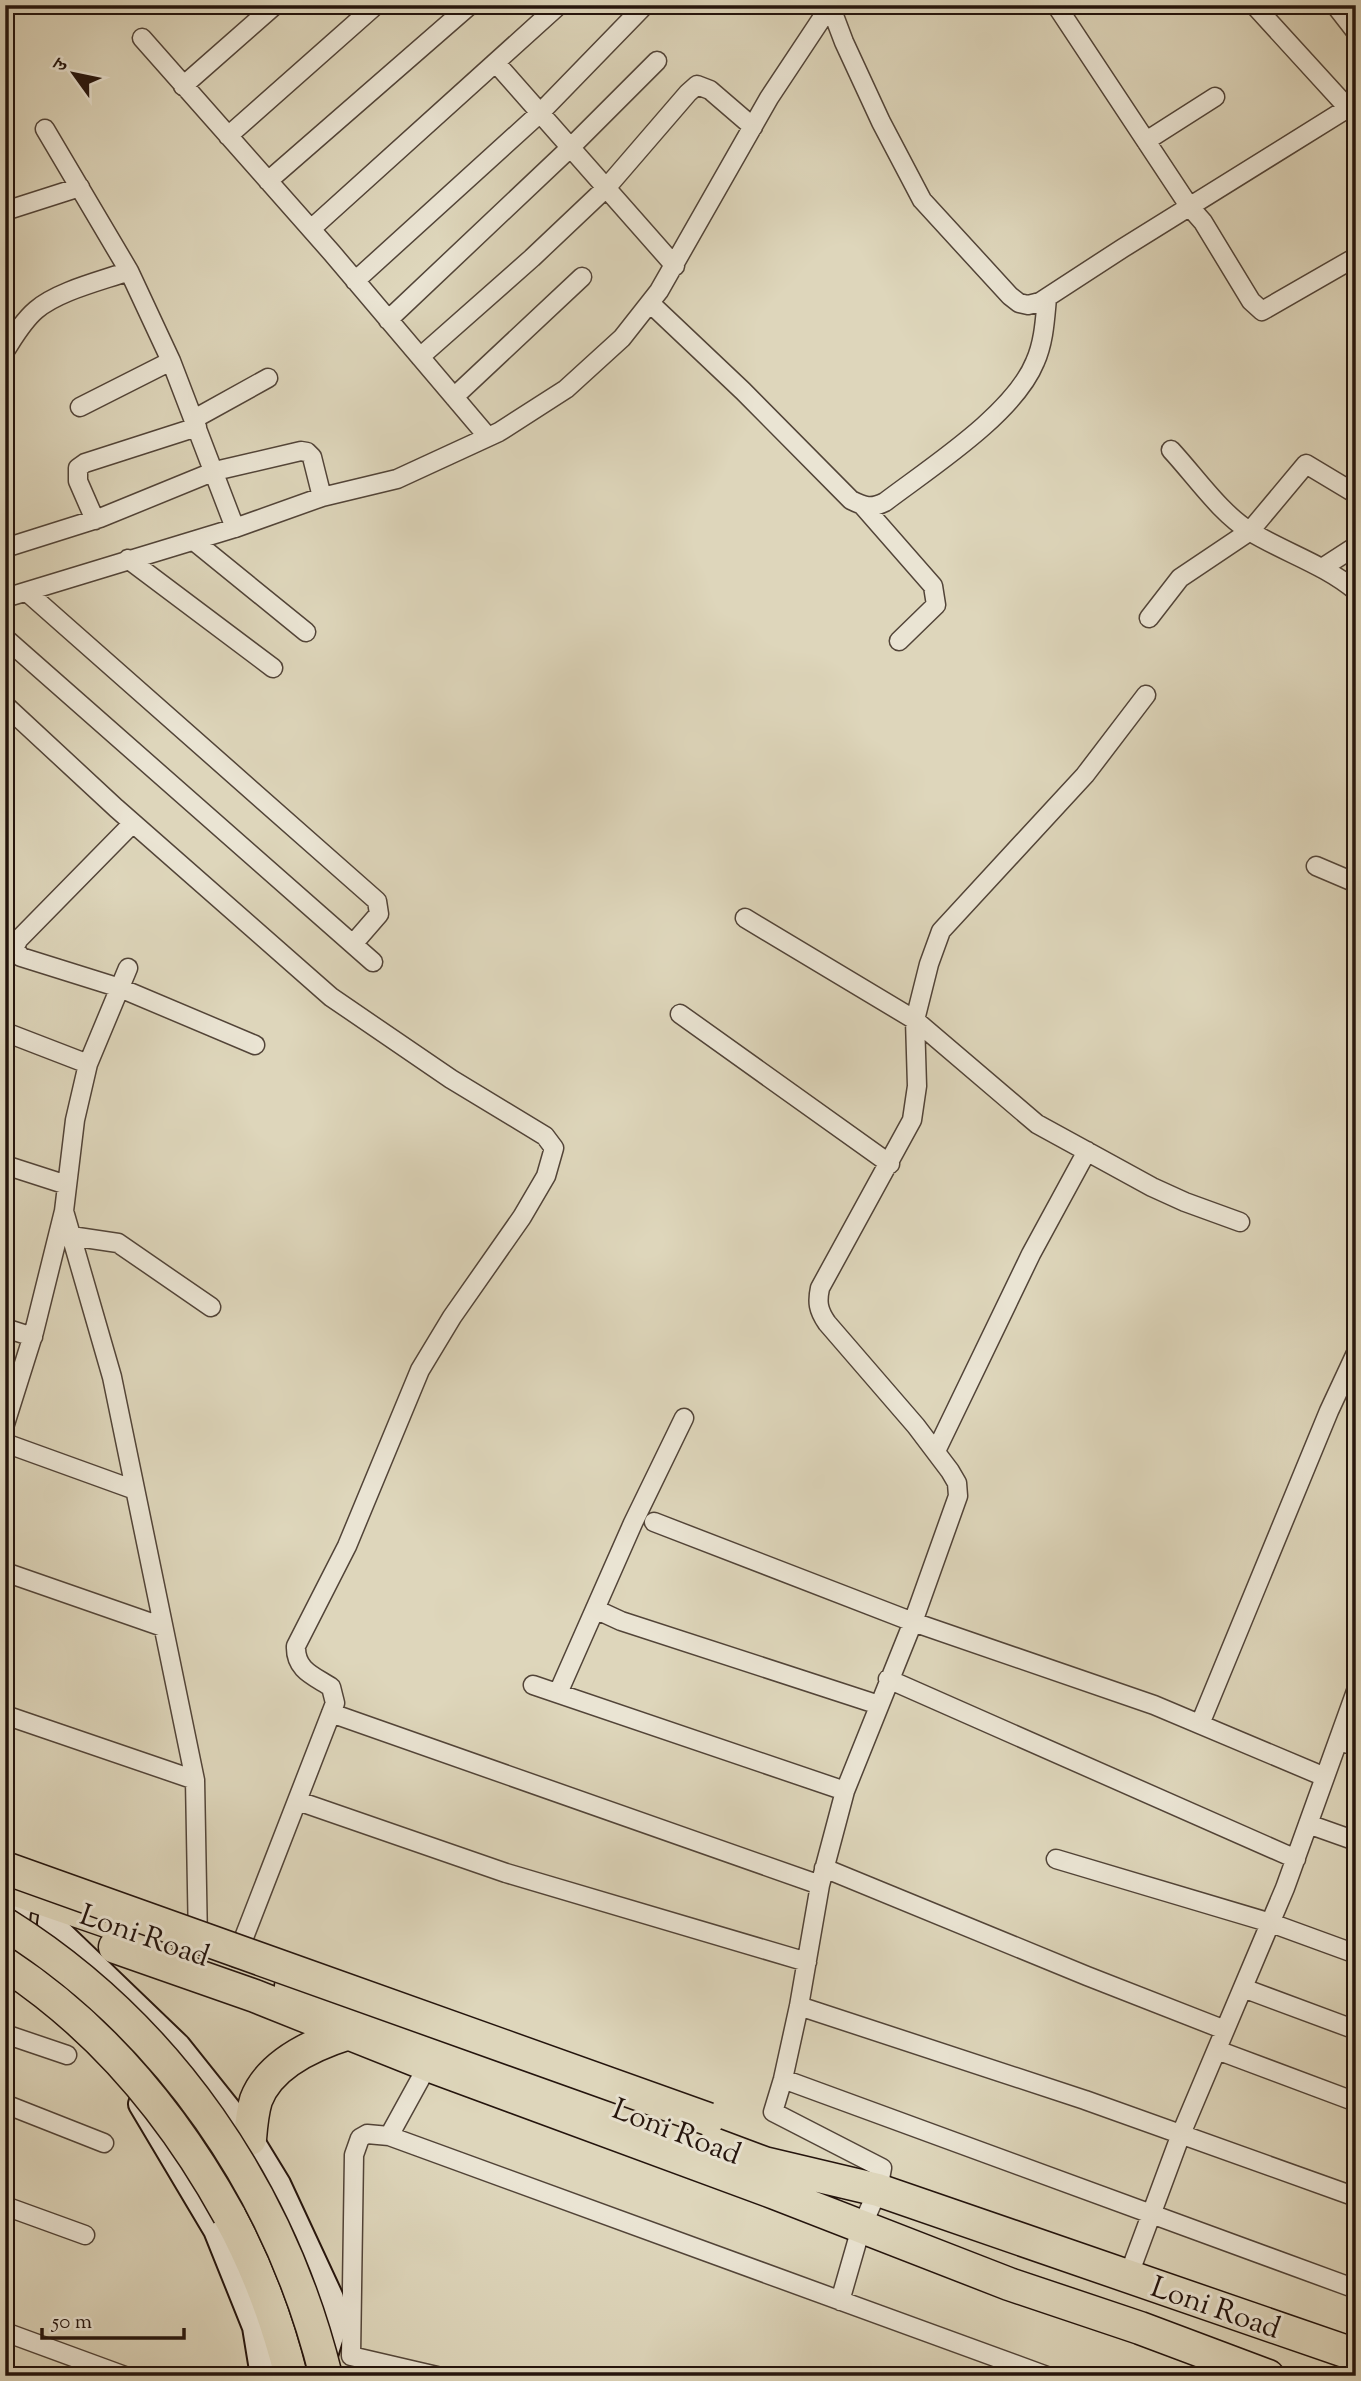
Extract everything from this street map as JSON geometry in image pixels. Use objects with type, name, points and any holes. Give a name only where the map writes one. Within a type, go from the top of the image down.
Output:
[{"type":"highway","name":"Loni Road","points":[[11,1898],[428,2065],[775,2193],[1009,2284],[1140,2328],[1268,2376]]},
{"type":"highway","points":[[11,1898],[708,2119],[878,2190]]},
{"type":"highway","points":[[11,1898],[44,1949],[109,2003],[168,2064],[218,2129],[260,2199],[281,2243],[306,2306],[326,2376]]},
{"type":"highway","name":"Loni Road","points":[[52,1913],[198,1953],[764,2163],[878,2190],[1356,2355]]},
{"type":"highway","points":[[5,1964],[56,2001],[111,2052],[142,2086],[190,2148],[251,2259],[274,2317],[291,2376]]},
{"type":"highway","points":[[250,2139],[257,2098],[268,2080],[297,2056],[349,2033]]},
{"type":"street","points":[[183,86],[275,5]]},
{"type":"street","points":[[228,136],[376,5]]},
{"type":"street","points":[[268,181],[470,5]]},
{"type":"street","points":[[311,229],[559,5]]},
{"type":"street","points":[[355,281],[540,113],[645,5]]},
{"type":"street","points":[[830,6],[876,111],[922,200],[1010,296],[1028,305],[1047,298],[1189,206],[1353,108],[1254,5]]},
{"type":"street","points":[[1335,5],[1356,32]]},
{"type":"street","points":[[5,598],[235,528],[322,497],[397,479],[488,437],[566,389],[622,338],[650,303],[675,266],[769,99],[830,6]]},
{"type":"street","points":[[1065,8],[1146,141],[1189,206],[1203,222],[1251,301],[1262,312],[1356,257]]},
{"type":"street","points":[[142,38],[311,229],[488,437]]},
{"type":"street","points":[[388,320],[571,147],[657,61]]},
{"type":"street","points":[[496,63],[675,266]]},
{"type":"street","points":[[420,357],[607,187],[697,85],[710,90],[753,127]]},
{"type":"street","points":[[1146,141],[1215,97]]},
{"type":"street","points":[[45,130],[129,271],[171,361],[235,528]]},
{"type":"street","points":[[5,211],[80,187]]},
{"type":"street","points":[[5,351],[36,310],[58,297],[129,271]]},
{"type":"street","points":[[454,397],[582,277]]},
{"type":"street","points":[[650,303],[743,391],[851,500],[873,508],[885,502],[1007,405],[1021,388],[1035,363],[1041,345],[1047,298]]},
{"type":"street","points":[[80,407],[171,361]]},
{"type":"street","points":[[95,520],[78,481],[78,468],[85,463],[195,423],[268,378]]},
{"type":"street","points":[[1171,450],[1225,510],[1250,531],[1322,568],[1356,591]]},
{"type":"street","points":[[5,548],[95,520],[215,471],[301,451],[307,452],[314,463],[322,497]]},
{"type":"street","points":[[1149,618],[1180,579],[1250,531],[1306,464],[1356,494]]},
{"type":"street","points":[[863,506],[933,586],[936,606],[899,641]]},
{"type":"street","points":[[194,541],[306,632]]},
{"type":"street","points":[[1322,568],[1356,546]]},
{"type":"street","points":[[128,559],[272,668]]},
{"type":"street","points":[[27,592],[377,901],[379,914],[353,944]]},
{"type":"street","points":[[5,638],[373,962]]},
{"type":"street","points":[[840,2301],[862,2228],[878,2190],[882,2168],[773,2112],[799,2006],[822,1876],[845,1791],[913,1622],[958,1496],[957,1483],[936,1451],[820,1313],[820,1288],[912,1120],[916,1106],[915,1020],[936,942],[947,923],[1085,775],[1146,695]]},
{"type":"street","points":[[5,705],[133,823],[331,997],[451,1079],[545,1136],[554,1148],[546,1176],[522,1217],[429,1354],[347,1546],[296,1646],[300,1665],[306,1672],[331,1687],[335,1703],[233,1965]]},
{"type":"street","points":[[133,823],[14,948],[21,957],[120,988],[255,1045]]},
{"type":"street","points":[[1315,866],[1356,883]]},
{"type":"street","points":[[745,918],[915,1020],[1028,1118],[1152,1187],[1240,1222]]},
{"type":"street","points":[[5,1424],[33,1337],[64,1212],[75,1120],[88,1064],[128,968]]},
{"type":"street","points":[[680,1014],[890,1164]]},
{"type":"street","points":[[5,1032],[88,1064]]},
{"type":"street","points":[[936,1451],[1031,1254],[1087,1151]]},
{"type":"street","points":[[5,1165],[67,1185]]},
{"type":"street","points":[[64,1212],[112,1377],[195,1780],[198,1953]]},
{"type":"street","points":[[71,1236],[118,1243],[211,1307]]},
{"type":"street","points":[[5,1328],[33,1337]]},
{"type":"street","points":[[1200,1724],[1329,1411],[1353,1364]]},
{"type":"street","points":[[558,1693],[633,1523],[684,1418]]},
{"type":"street","points":[[5,1443],[135,1490]]},
{"type":"street","points":[[654,1522],[913,1622],[1154,1705],[1325,1777]]},
{"type":"street","points":[[5,1572],[163,1626]]},
{"type":"street","points":[[595,1609],[621,1621],[879,1705]]},
{"type":"street","points":[[888,1679],[1296,1859]]},
{"type":"street","points":[[533,1685],[845,1791]]},
{"type":"street","points":[[1128,2277],[1181,2134],[1296,1859],[1356,1691]]},
{"type":"street","points":[[331,1713],[822,1876],[1225,2030]]},
{"type":"street","points":[[5,1715],[195,1780]]},
{"type":"street","points":[[1338,1741],[1356,1746]]},
{"type":"street","points":[[298,1801],[506,1873],[807,1962]]},
{"type":"street","points":[[1308,1824],[1356,1841]]},
{"type":"street","points":[[1056,1859],[1271,1923],[1356,1954]]},
{"type":"street","points":[[11,1898],[14,1956],[33,1982],[140,2103],[216,2230],[255,2327],[263,2376]]},
{"type":"street","points":[[52,1913],[178,2046],[250,2139],[278,2184],[331,2298],[333,2330],[318,2376]]},
{"type":"street","points":[[1243,1988],[1356,2030]]},
{"type":"street","points":[[799,2006],[1181,2134],[1356,2197]]},
{"type":"street","points":[[5,2034],[67,2055]]},
{"type":"street","points":[[1217,2050],[1356,2102]]},
{"type":"street","points":[[389,2136],[428,2065]]},
{"type":"street","points":[[783,2079],[1356,2289]]},
{"type":"street","points":[[5,2104],[104,2143]]},
{"type":"street","points":[[437,2376],[351,2356],[354,2154],[360,2138],[367,2134],[389,2136],[1047,2376]]},
{"type":"street","points":[[5,2206],[85,2235]]},
{"type":"street","points":[[5,2332],[116,2374]]}]
